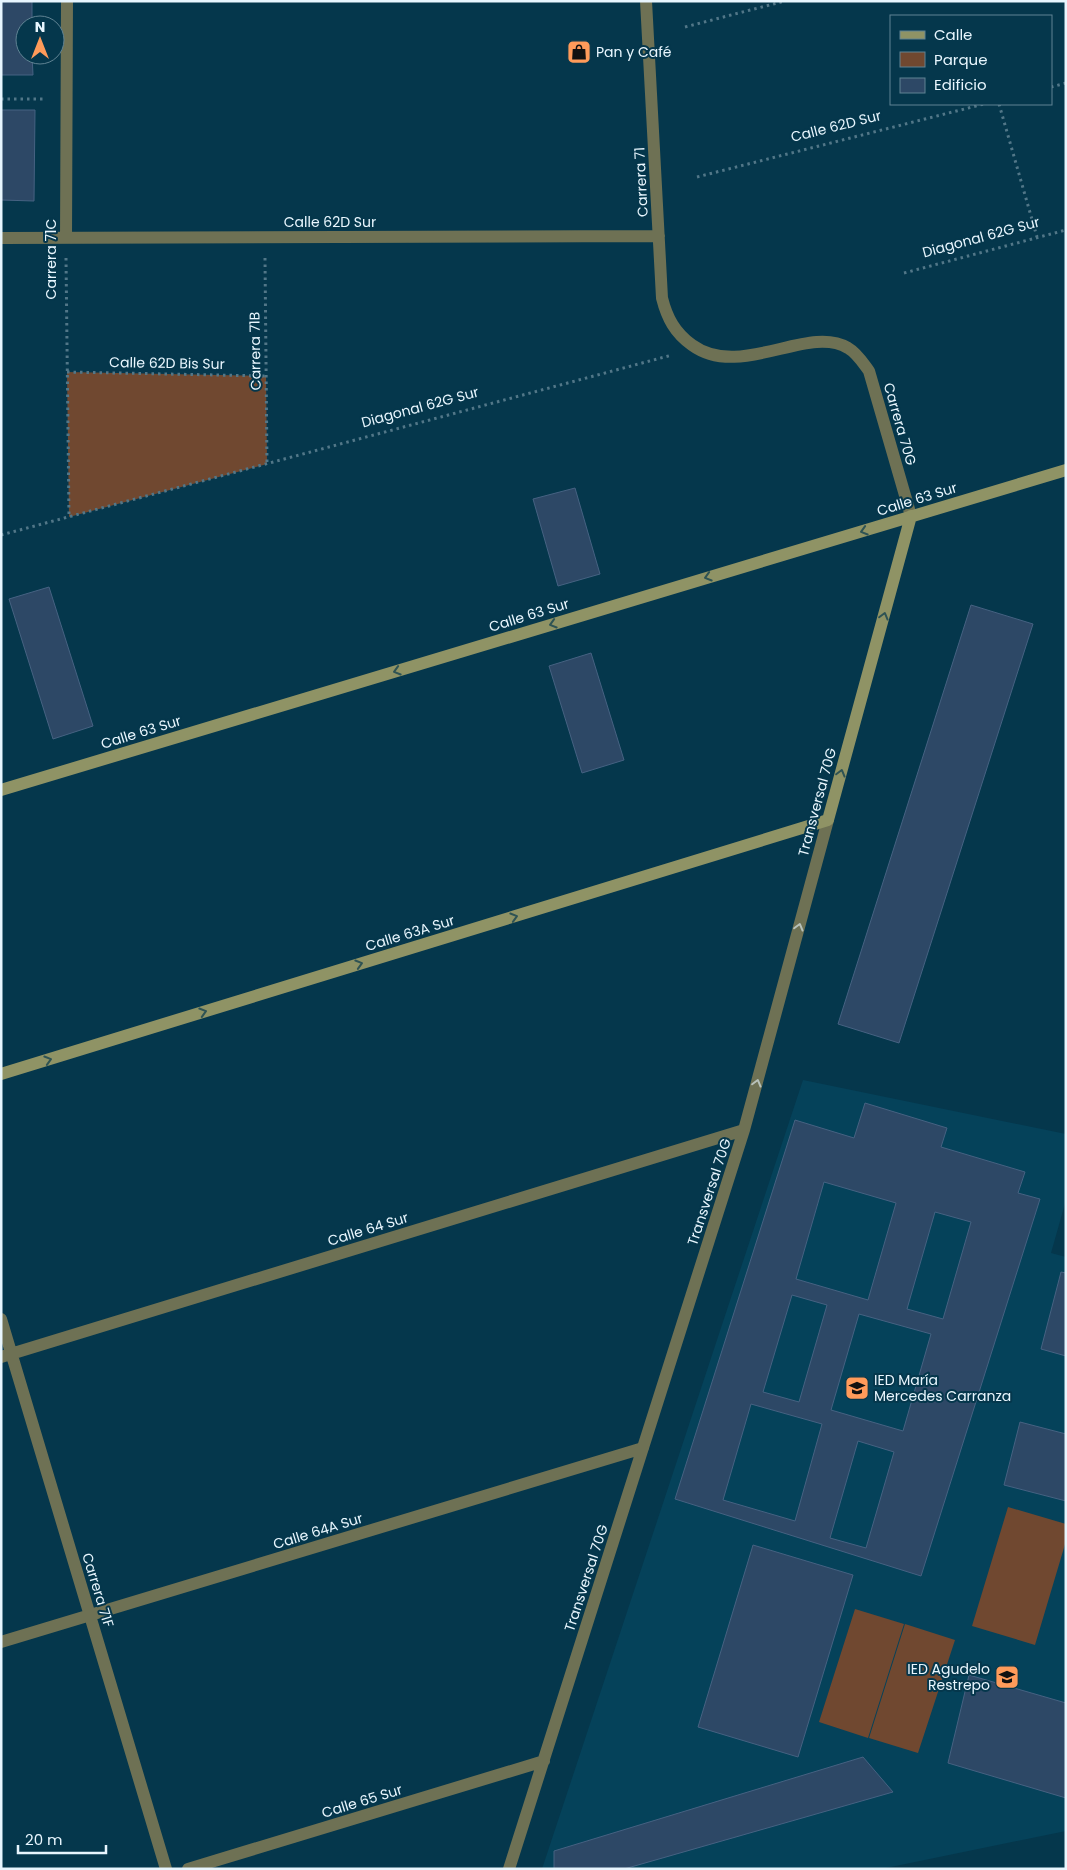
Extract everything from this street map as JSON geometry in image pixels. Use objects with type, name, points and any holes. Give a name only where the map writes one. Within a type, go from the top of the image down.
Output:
[{"type":"street","name":"Carrera 71C","points":[[66,237],[67,1]]},
{"type":"street","name":"Carrera 71","points":[[646,1],[662,298],[672,326],[684,340],[697,349]]},
{"type":"street","name":"Calle 62D Sur","points":[[1,238],[659,236]]},
{"type":"street","name":"Carrera 70G","points":[[697,349],[706,354],[723,358],[753,355],[819,342],[835,343],[848,348],[859,357],[869,371],[911,516]]},
{"type":"street","name":"Calle 63 Sur","points":[[1,790],[1066,470]]},
{"type":"street","name":"Transversal 70G","points":[[509,1869],[744,1130],[911,516]]},
{"type":"street","name":"Calle 63A Sur","points":[[1,1074],[828,820]]},
{"type":"street","name":"Calle 64 Sur","points":[[6,1355],[744,1130]]},
{"type":"street","name":"Carrera 71F","points":[[1,1319],[6,1355],[90,1615],[166,1869]]},
{"type":"street","name":"Calle 64A Sur","points":[[1,1642],[643,1448]]},
{"type":"street","name":"Calle 65 Sur","points":[[188,1869],[544,1761]]},
{"type":"path","points":[[685,27],[785,1]]},
{"type":"path","points":[[1052,86],[1066,83]]},
{"type":"path","points":[[1,98],[67,99]]},
{"type":"path","name":"Calle 62D Sur","points":[[697,177],[980,105]]},
{"type":"path","points":[[1000,105],[1037,237]]},
{"type":"path","name":"Diagonal 62G Sur","points":[[904,273],[1066,230]]},
{"type":"path","name":"Carrera 71C","points":[[66,237],[69,517]]},
{"type":"path","name":"Carrera 71B","points":[[265,237],[267,464]]},
{"type":"path","name":"Diagonal 62G Sur","points":[[1,535],[697,349]]},
{"type":"path","name":"Calle 62D Bis Sur","points":[[67,372],[266,376]]},
{"type":"shaded area","name":"IED María Mercedes Carranza","points":[[803,1080],[1066,1134],[1066,1200],[1051,1253],[1066,1257],[1066,1831],[881,1869],[542,1869]]},
{"type":"green space","points":[[67,372],[266,376],[267,464],[69,517]]},
{"type":"green space","points":[[1008,1507],[1066,1524],[1066,1541],[1035,1645],[972,1626]]},
{"type":"green space","points":[[855,1609],[904,1624],[868,1738],[819,1722]]},
{"type":"green space","points":[[905,1624],[955,1640],[918,1753],[869,1738]]},
{"type":"building","points":[[1,1],[32,1],[32,15],[15,15],[15,65],[32,65],[33,75],[1,75]]},
{"type":"building","points":[[1,110],[35,110],[34,201],[1,200]]},
{"type":"building","points":[[575,488],[600,574],[558,586],[533,499]]},
{"type":"building","points":[[49,587],[93,726],[53,739],[9,599]]},
{"type":"building","points":[[971,605],[1033,624],[899,1043],[838,1024]]},
{"type":"building","points":[[591,653],[624,760],[582,773],[549,666]]},
{"type":"building","points":[[865,1103],[947,1128],[941,1147],[1025,1172],[1018,1193],[1040,1199],[921,1576],[675,1499],[795,1120],[854,1138]],"holes":[[[824,1182],[896,1203],[868,1300],[796,1279]],[[935,1212],[971,1222],[943,1319],[907,1309]],[[792,1295],[827,1305],[799,1402],[763,1392]],[[859,1314],[931,1334],[903,1431],[831,1410]],[[751,1404],[822,1424],[795,1521],[723,1500]],[[858,1441],[894,1452],[866,1548],[830,1538]]]},
{"type":"building","points":[[1061,1272],[1066,1273],[1066,1356],[1041,1349]]},
{"type":"building","points":[[1020,1422],[1066,1434],[1066,1501],[1004,1485]]},
{"type":"building","points":[[753,1545],[853,1575],[798,1757],[698,1727]]},
{"type":"building","points":[[969,1675],[1066,1703],[1066,1798],[948,1763]]},
{"type":"building","points":[[863,1757],[893,1792],[624,1869],[554,1869],[554,1851]]},
{"type":"place","name":"Pan y Café","points":[[579,52]]},
{"type":"place","name":"IED María Mercedes Carranza","points":[[857,1388]]},
{"type":"place","name":"IED Agudelo Restrepo","points":[[1007,1677]]}]
